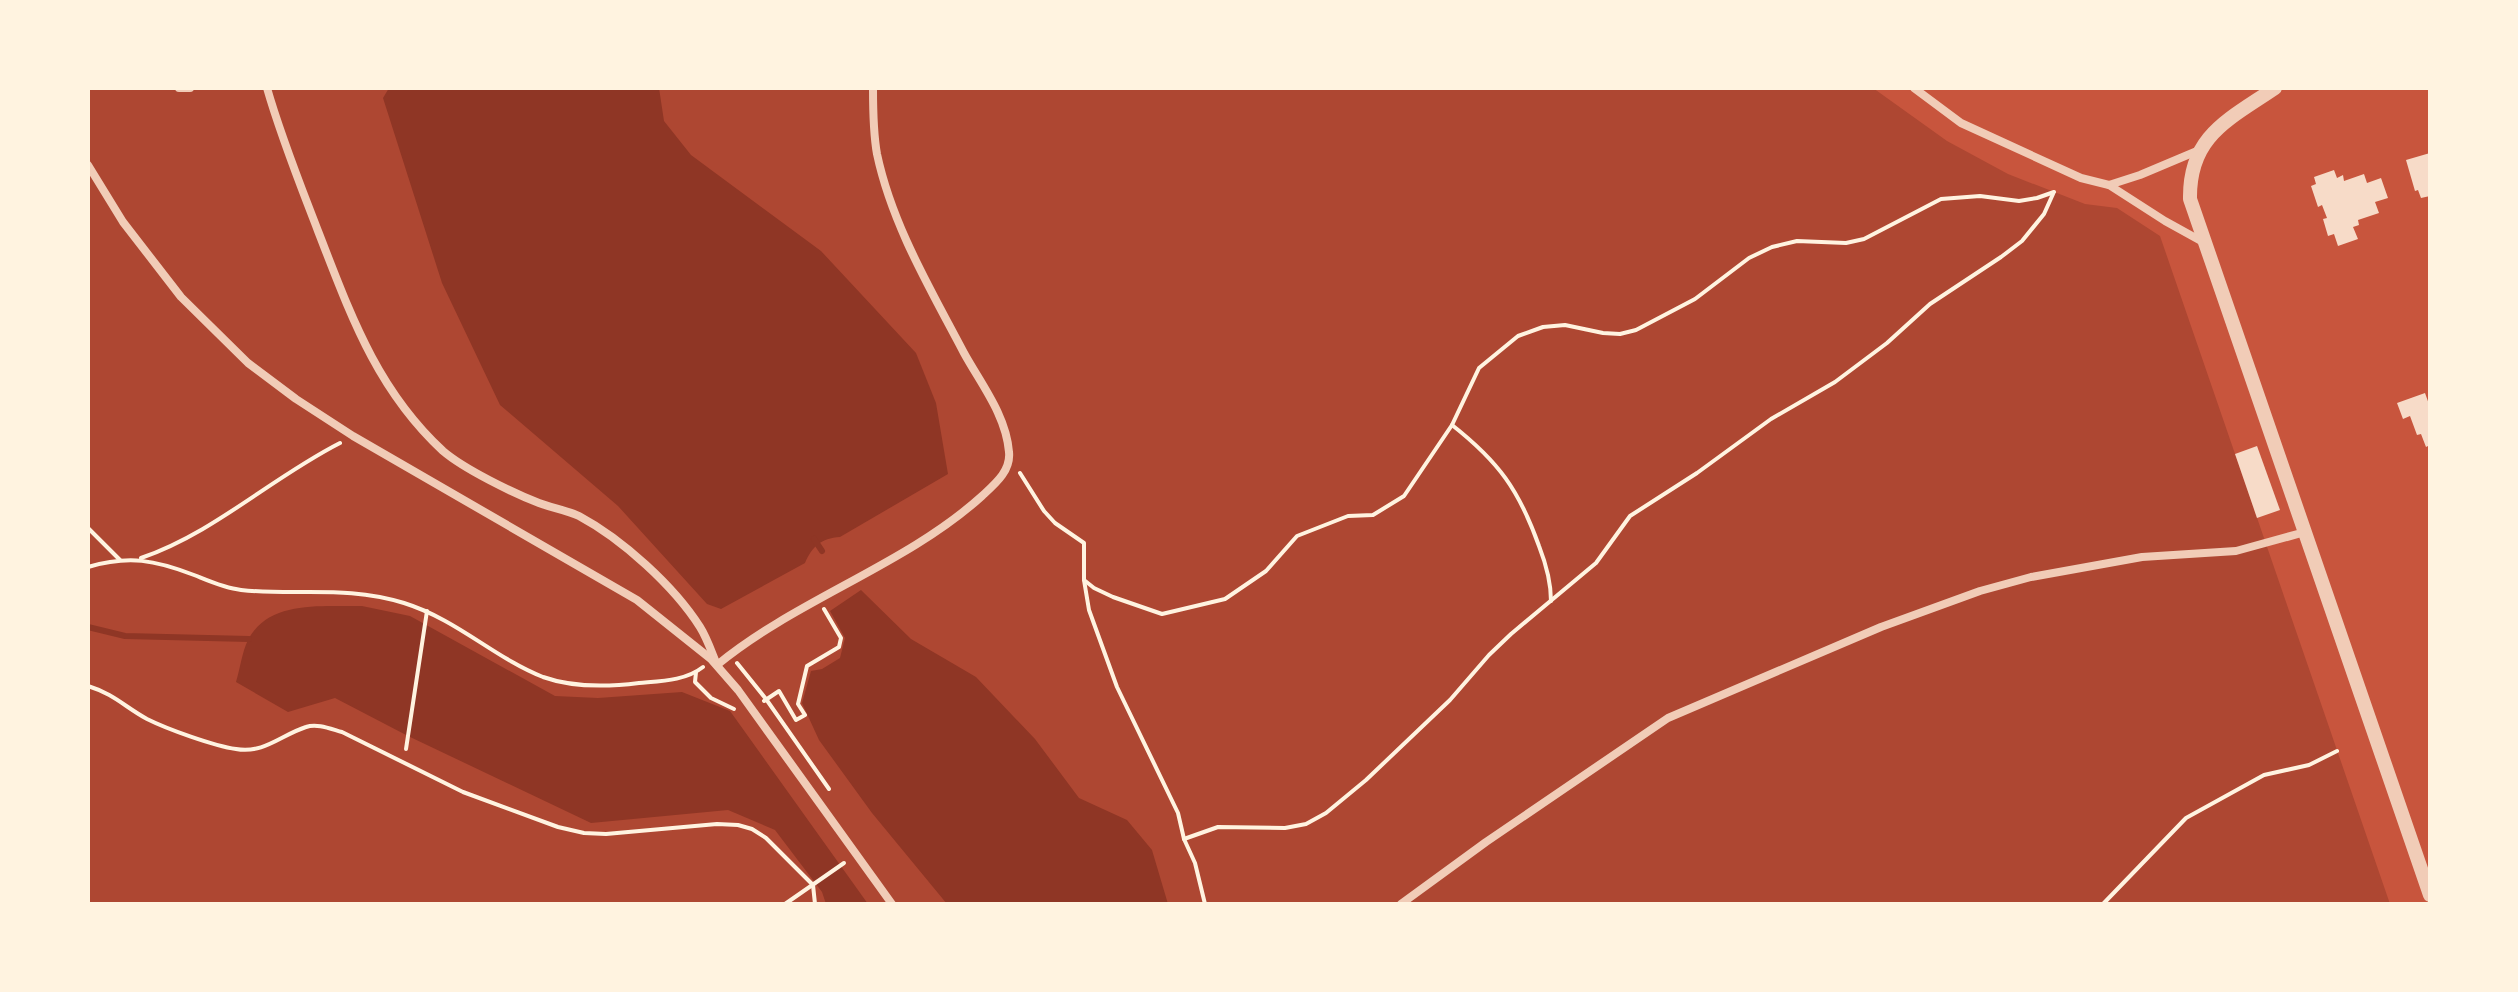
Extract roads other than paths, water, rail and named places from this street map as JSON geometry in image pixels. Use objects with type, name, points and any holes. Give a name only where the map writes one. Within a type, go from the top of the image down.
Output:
[{"type":"street","points":[[179,88],[190,88]]},
{"type":"street","points":[[267,88],[356,329],[394,395],[446,453],[497,484],[578,516],[621,545],[679,600],[701,628],[714,662]]},
{"type":"street","points":[[714,662],[950,520],[980,498],[1003,474],[1008,464],[1006,440],[995,406],[919,266],[890,197],[876,151],[873,88]]},
{"type":"street","points":[[1914,88],[1961,123],[2081,178],[2109,185],[2203,242]]},
{"type":"street","points":[[2109,185],[2197,151],[2219,128],[2275,88]]},
{"type":"street","points":[[2197,151],[2189,175],[2190,199],[2203,242],[2430,895]]},
{"type":"street","points":[[88,165],[142,247],[181,297],[225,342],[271,382],[353,436],[605,580],[650,609],[714,662],[752,709],[892,904]]},
{"type":"street","points":[[1401,904],[1668,718],[1868,633],[1980,591],[2031,577],[2118,560],[2236,551],[2305,532]]},
{"type":"waterway","points":[[814,539],[822,551]]},
{"type":"waterway","points":[[88,627],[125,636],[249,639]]}]
